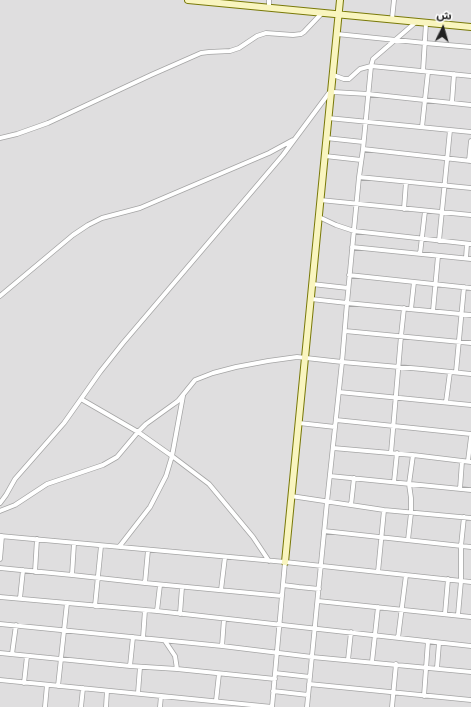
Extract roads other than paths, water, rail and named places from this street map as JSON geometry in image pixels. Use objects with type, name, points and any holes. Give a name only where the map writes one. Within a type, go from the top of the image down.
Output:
[{"type":"street","points":[[188,0],[471,27],[471,22]]},
{"type":"street","points":[[269,0],[269,8]]},
{"type":"street","points":[[0,680],[272,707],[291,496],[340,0]]},
{"type":"street","points":[[392,19],[394,0]]},
{"type":"street","points":[[0,138],[17,134],[48,123],[151,75],[201,54],[230,51],[239,48],[257,36],[266,33],[293,35],[301,34],[322,12]]},
{"type":"street","points":[[307,707],[371,66],[373,59],[416,22]]},
{"type":"street","points":[[422,127],[425,100],[426,23]]},
{"type":"street","points":[[337,34],[471,47]]},
{"type":"street","points":[[333,75],[344,79],[349,79],[362,68],[371,66],[471,76]]},
{"type":"street","points":[[452,102],[454,74]]},
{"type":"street","points":[[0,503],[15,479],[64,423],[100,372],[123,343],[283,155],[327,95],[331,92],[368,94],[471,105]]},
{"type":"street","points":[[328,118],[471,132]]},
{"type":"street","points":[[439,241],[450,130]]},
{"type":"street","points":[[326,138],[363,142]]},
{"type":"street","points":[[0,296],[88,224],[102,218],[147,205],[269,153],[295,139]]},
{"type":"street","points":[[363,149],[470,161],[471,141]]},
{"type":"street","points":[[324,156],[361,160]]},
{"type":"street","points":[[359,177],[471,188]]},
{"type":"street","points":[[404,208],[406,182]]},
{"type":"street","points":[[320,200],[471,215]]},
{"type":"street","points":[[420,254],[425,211]]},
{"type":"street","points":[[319,217],[354,231],[469,244],[466,258]]},
{"type":"street","points":[[352,247],[471,259]]},
{"type":"street","points":[[433,311],[438,256]]},
{"type":"street","points":[[349,275],[471,288]]},
{"type":"street","points":[[411,309],[414,282]]},
{"type":"street","points":[[312,284],[348,288]]},
{"type":"street","points":[[456,372],[464,287]]},
{"type":"street","points":[[311,299],[471,315]]},
{"type":"street","points":[[391,453],[404,308]]},
{"type":"street","points":[[345,331],[471,343]]},
{"type":"street","points":[[0,511],[15,505],[47,484],[103,465],[117,457],[146,424],[171,406],[195,380],[213,373],[236,367],[297,357],[471,374]]},
{"type":"street","points":[[446,402],[450,372]]},
{"type":"street","points":[[339,392],[471,405]]},
{"type":"street","points":[[119,547],[150,507],[166,476],[172,456],[183,394]]},
{"type":"street","points":[[81,399],[138,432],[209,484],[252,537],[269,561]]},
{"type":"street","points":[[333,448],[470,461],[471,436],[336,420]]},
{"type":"street","points":[[299,423],[335,427]]},
{"type":"street","points":[[394,482],[397,453]]},
{"type":"street","points":[[408,540],[411,513],[409,484],[413,455]]},
{"type":"street","points":[[460,489],[462,460]]},
{"type":"street","points":[[330,476],[471,490]]},
{"type":"street","points":[[351,505],[354,478]]},
{"type":"street","points":[[291,496],[384,510],[471,518]]},
{"type":"street","points":[[378,572],[384,510]]},
{"type":"street","points":[[458,615],[461,581],[461,546],[464,517]]},
{"type":"street","points":[[324,531],[471,547]]},
{"type":"street","points":[[0,559],[1,536],[285,562],[471,582]]},
{"type":"street","points":[[35,572],[37,540]]},
{"type":"street","points":[[72,575],[74,543]]},
{"type":"street","points":[[95,606],[101,546]]},
{"type":"street","points":[[145,583],[148,550]]},
{"type":"street","points":[[221,590],[225,557]]},
{"type":"street","points":[[0,568],[282,596]]},
{"type":"street","points":[[20,598],[23,570]]},
{"type":"street","points":[[398,638],[406,575]]},
{"type":"street","points":[[445,614],[448,579]]},
{"type":"street","points":[[157,612],[160,585]]},
{"type":"street","points":[[283,585],[319,588]]},
{"type":"street","points":[[180,614],[182,587]]},
{"type":"street","points":[[0,597],[145,610],[471,646]]},
{"type":"street","points":[[318,602],[471,617]]},
{"type":"street","points":[[58,686],[68,604]]},
{"type":"street","points":[[372,662],[378,607]]},
{"type":"street","points":[[143,638],[145,610]]},
{"type":"street","points":[[222,646],[224,619]]},
{"type":"street","points":[[0,624],[471,672]]},
{"type":"street","points":[[12,654],[16,625]]},
{"type":"street","points":[[348,660],[350,632]]},
{"type":"street","points":[[130,666],[133,637]]},
{"type":"street","points":[[165,641],[175,656],[176,669]]},
{"type":"street","points":[[424,696],[428,641]]},
{"type":"street","points":[[437,668],[439,643]]},
{"type":"street","points":[[0,653],[274,679]]},
{"type":"street","points":[[24,683],[27,656]]},
{"type":"street","points":[[392,707],[396,664]]},
{"type":"street","points":[[138,693],[140,667]]},
{"type":"street","points":[[275,673],[310,677]]},
{"type":"street","points":[[216,701],[219,674]]},
{"type":"street","points":[[309,684],[471,700]]},
{"type":"street","points":[[44,707],[47,685]]},
{"type":"street","points":[[81,707],[83,688]]},
{"type":"street","points":[[106,707],[107,691]]},
{"type":"street","points":[[274,691],[308,695]]},
{"type":"street","points":[[160,707],[161,696]]}]
